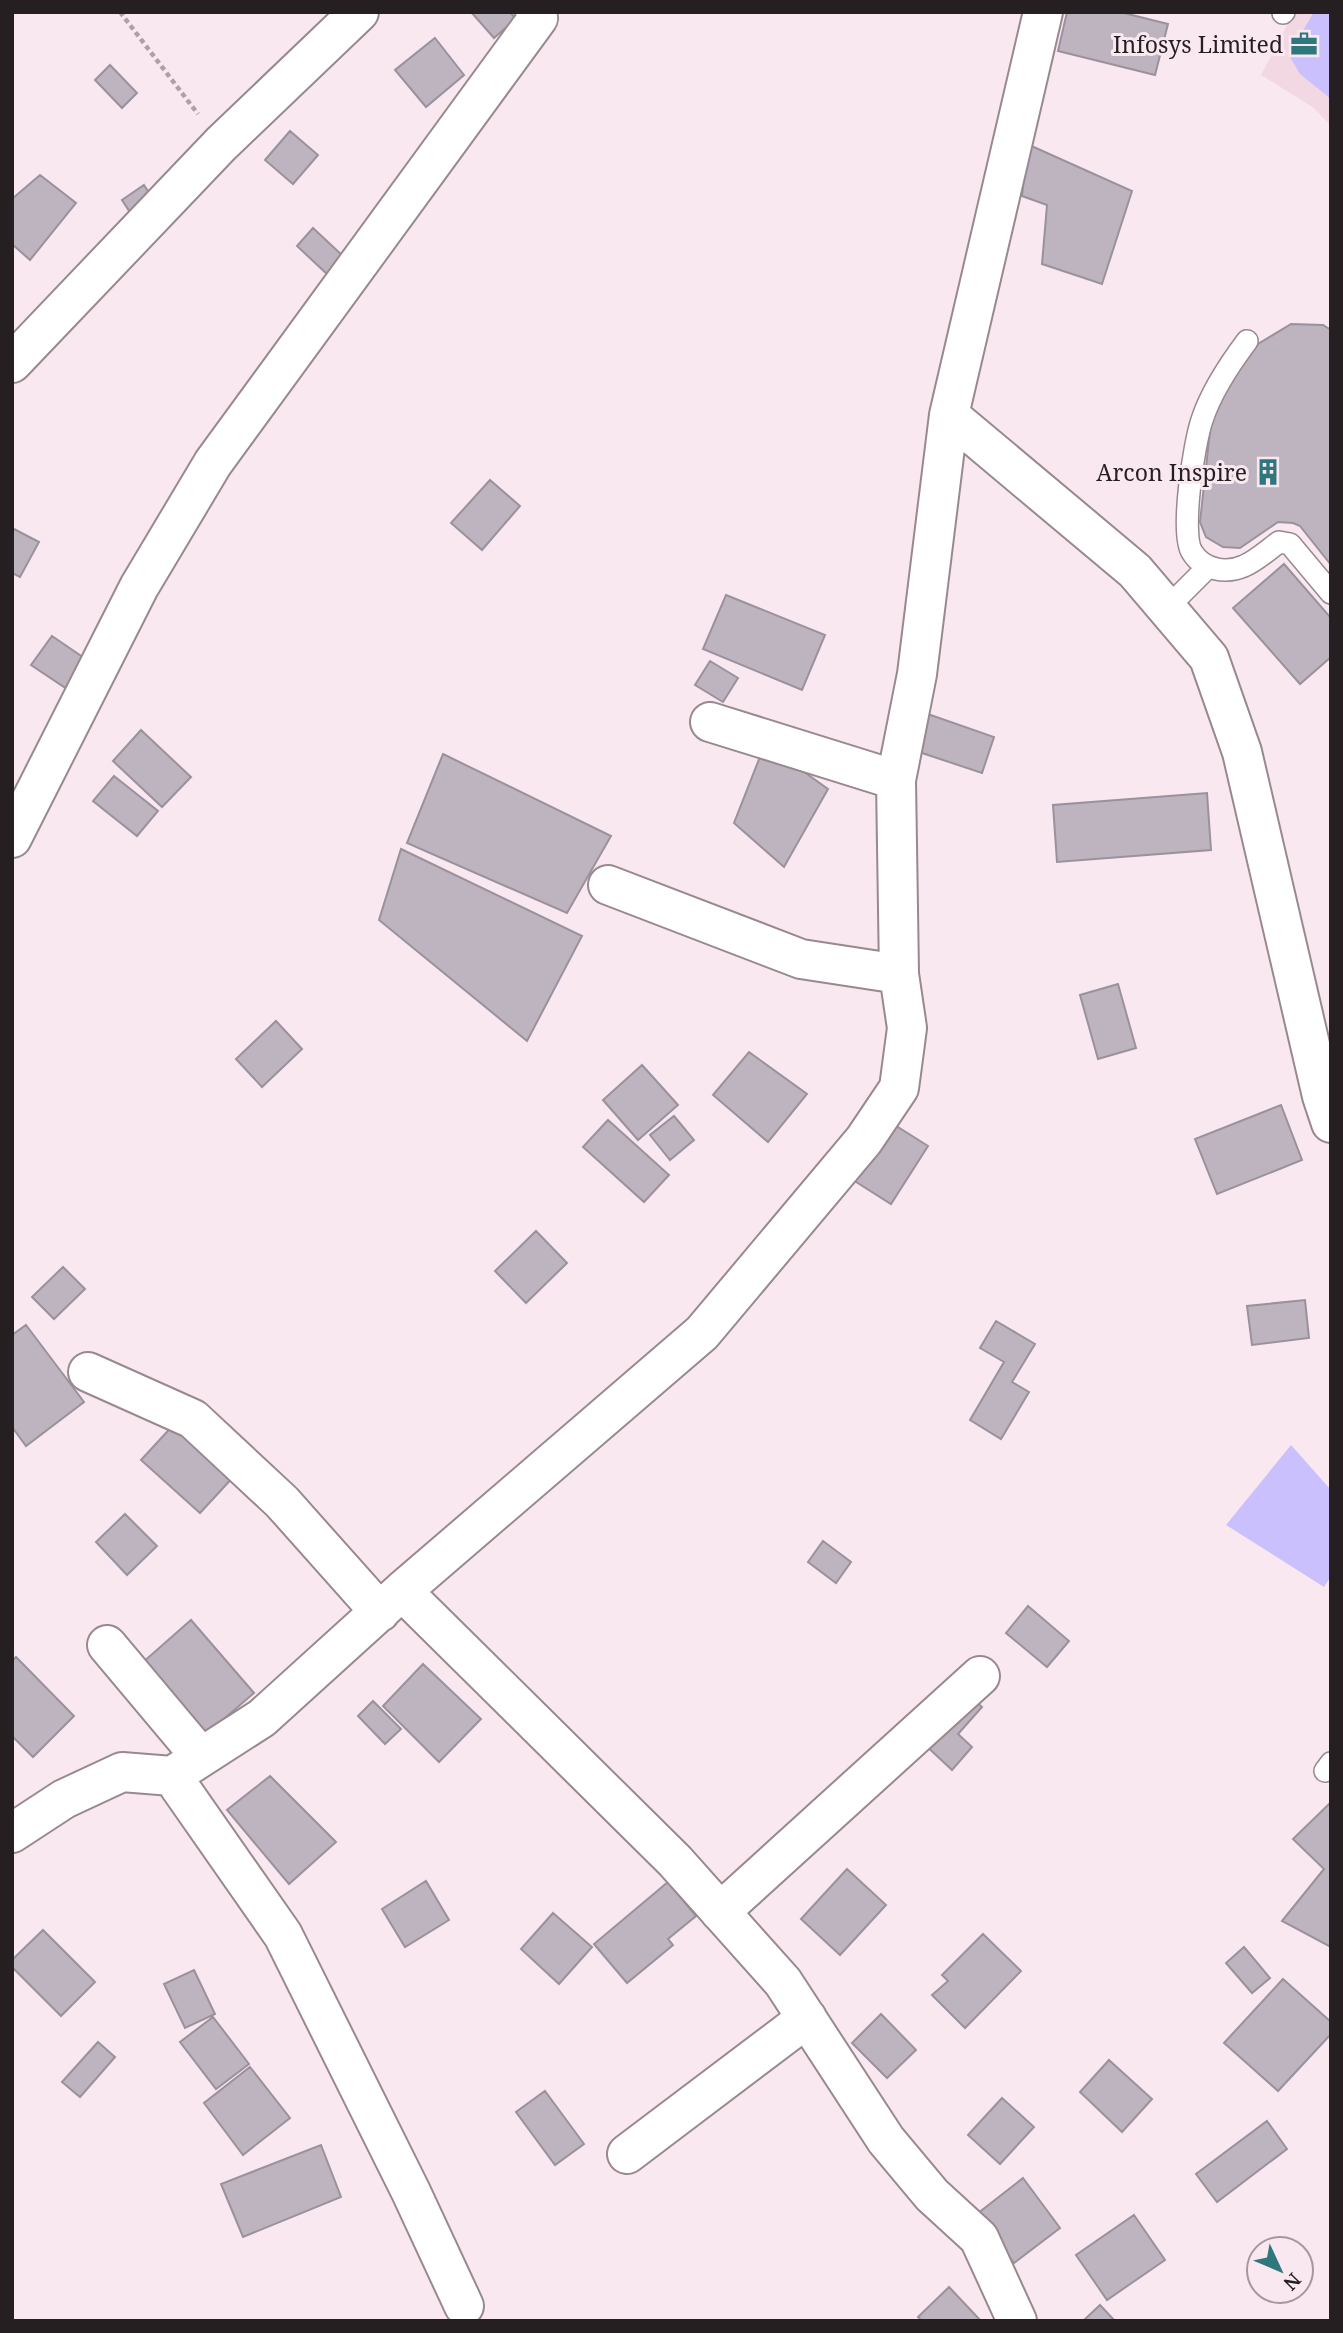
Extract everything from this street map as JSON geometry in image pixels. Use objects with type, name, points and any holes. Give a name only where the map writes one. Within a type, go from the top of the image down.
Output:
[{"type":"street","points":[[12,363],[220,144],[359,12]]},
{"type":"street","points":[[12,838],[139,587],[213,463],[538,18],[535,12]]},
{"type":"street","points":[[12,1833],[64,1799],[122,1772],[186,1767],[261,1718],[391,1601],[702,1333],[864,1140],[899,1088],[907,1028],[899,974],[896,780],[917,674],[949,415],[1043,12]]},
{"type":"street","points":[[949,415],[1135,571],[1209,658],[1242,752],[1322,1096],[1331,1123]]},
{"type":"street","points":[[710,722],[896,780]]},
{"type":"street","points":[[608,885],[801,959],[899,974]]},
{"type":"street","points":[[88,1372],[192,1419],[675,1861],[783,1982],[886,2140],[932,2195],[979,2238],[1017,2321]]},
{"type":"street","points":[[107,1645],[186,1767],[283,1935],[405,2179],[464,2306]]},
{"type":"street","points":[[720,1912],[980,1676]]},
{"type":"street","points":[[627,2154],[807,2018]]},
{"type":"lane","points":[[1247,341],[1227,367],[1202,420],[1186,522],[1191,552],[1208,567],[1224,571],[1244,566],[1279,542],[1290,544],[1331,593]]},
{"type":"lane","points":[[1167,608],[1208,567]]},
{"type":"path","points":[[120,12],[220,144]]},
{"type":"shaded area","name":"Infosys Limited","points":[[1294,12],[1331,12],[1331,126],[1314,108],[1261,75]]},
{"type":"shaded area","points":[[1314,12],[1331,12],[1331,99],[1300,74],[1290,57]]},
{"type":"shaded area","points":[[1291,1445],[1331,1490],[1331,1576],[1324,1587],[1226,1525]]},
{"type":"building","points":[[471,12],[510,12],[516,19],[494,38]]},
{"type":"building","points":[[1067,12],[1120,12],[1168,24],[1155,75],[1058,51]]},
{"type":"building","points":[[435,38],[464,75],[426,107],[395,70]]},
{"type":"building","points":[[110,65],[137,93],[122,108],[95,80]]},
{"type":"building","points":[[290,131],[318,155],[293,184],[265,160]]},
{"type":"building","points":[[1027,144],[1132,191],[1102,284],[1042,264],[1047,205],[1022,196]]},
{"type":"building","points":[[40,175],[76,203],[30,260],[12,244],[12,199]]},
{"type":"building","points":[[144,185],[157,205],[135,220],[122,200]]},
{"type":"building","points":[[313,228],[343,256],[327,274],[297,246]]},
{"type":"building","name":"Arcon Inspire","points":[[1291,324],[1323,325],[1331,330],[1331,565],[1300,526],[1293,523],[1278,522],[1240,548],[1223,547],[1206,537],[1200,522],[1211,422],[1232,379],[1258,344]]},
{"type":"building","points":[[490,480],[520,506],[482,550],[451,523]]},
{"type":"building","points":[[12,528],[39,542],[20,577],[12,573]]},
{"type":"building","points":[[1284,564],[1331,618],[1331,657],[1300,684],[1233,608]]},
{"type":"building","points":[[726,595],[825,635],[802,690],[703,649]]},
{"type":"building","points":[[52,636],[90,662],[70,691],[31,665]]},
{"type":"building","points":[[710,661],[738,678],[723,702],[695,685]]},
{"type":"building","points":[[922,712],[994,737],[982,773],[910,749]]},
{"type":"building","points":[[141,730],[191,777],[162,807],[113,761]]},
{"type":"building","points":[[765,744],[828,789],[784,867],[734,823]]},
{"type":"building","points":[[443,754],[611,836],[567,913],[407,843]]},
{"type":"building","points":[[114,776],[158,811],[137,836],[93,801]]},
{"type":"building","points":[[1207,793],[1211,850],[1057,862],[1053,805]]},
{"type":"building","points":[[401,849],[582,936],[527,1041],[379,920]]},
{"type":"building","points":[[1118,984],[1136,1048],[1098,1059],[1080,995]]},
{"type":"building","points":[[276,1021],[302,1049],[262,1087],[236,1059]]},
{"type":"building","points":[[749,1052],[807,1094],[768,1142],[713,1095]]},
{"type":"building","points":[[642,1065],[678,1105],[638,1140],[603,1100]]},
{"type":"building","points":[[1281,1105],[1302,1160],[1217,1194],[1195,1139]]},
{"type":"building","points":[[674,1116],[694,1140],[670,1160],[650,1135]]},
{"type":"building","points":[[608,1120],[669,1175],[644,1202],[583,1147]]},
{"type":"building","points":[[890,1122],[928,1146],[891,1204],[853,1180]]},
{"type":"building","points":[[536,1231],[567,1263],[526,1303],[495,1271]]},
{"type":"building","points":[[63,1267],[85,1289],[54,1319],[32,1297]]},
{"type":"building","points":[[1305,1300],[1309,1338],[1252,1345],[1247,1306]]},
{"type":"building","points":[[996,1321],[1035,1344],[1012,1382],[1029,1392],[1001,1439],[970,1420],[1004,1362],[980,1348]]},
{"type":"building","points":[[26,1325],[84,1402],[26,1446],[12,1427],[12,1335]]},
{"type":"building","points":[[177,1421],[236,1474],[200,1513],[141,1460]]},
{"type":"building","points":[[125,1514],[157,1546],[127,1575],[96,1542]]},
{"type":"building","points":[[823,1541],[851,1562],[836,1583],[808,1562]]},
{"type":"building","points":[[1028,1606],[1069,1641],[1047,1667],[1006,1633]]},
{"type":"building","points":[[191,1620],[254,1693],[204,1736],[142,1663]]},
{"type":"building","points":[[16,1657],[74,1716],[33,1757],[12,1736],[12,1661]]},
{"type":"building","points":[[423,1664],[481,1719],[439,1762],[383,1706]]},
{"type":"building","points":[[951,1679],[982,1707],[958,1734],[972,1747],[952,1770],[907,1728]]},
{"type":"building","points":[[373,1701],[401,1729],[385,1744],[358,1716]]},
{"type":"building","points":[[270,1776],[336,1842],[289,1884],[227,1810]]},
{"type":"building","points":[[1331,1802],[1329,1946],[1282,1921],[1324,1869],[1293,1839]]},
{"type":"building","points":[[847,1869],[886,1905],[840,1955],[801,1919]]},
{"type":"building","points":[[426,1881],[449,1920],[405,1947],[382,1909]]},
{"type":"building","points":[[668,1882],[696,1916],[668,1939],[673,1945],[627,1983],[594,1944]]},
{"type":"building","points":[[553,1913],[592,1947],[559,1984],[521,1949]]},
{"type":"building","points":[[43,1930],[95,1982],[61,2016],[12,1967],[12,1960]]},
{"type":"building","points":[[983,1934],[1021,1971],[965,2028],[932,1995],[948,1981],[942,1975]]},
{"type":"building","points":[[1244,1947],[1270,1978],[1252,1993],[1226,1963]]},
{"type":"building","points":[[194,1970],[215,2014],[185,2028],[164,1984]]},
{"type":"building","points":[[1283,1979],[1331,2022],[1331,2034],[1278,2091],[1224,2043]]},
{"type":"building","points":[[881,2014],[916,2050],[887,2078],[852,2043]]},
{"type":"building","points":[[213,2017],[249,2064],[216,2089],[180,2042]]},
{"type":"building","points":[[98,2042],[115,2057],[80,2097],[62,2082]]},
{"type":"building","points":[[1109,2060],[1152,2099],[1122,2132],[1080,2092]]},
{"type":"building","points":[[250,2067],[290,2118],[243,2155],[204,2103]]},
{"type":"building","points":[[545,2091],[584,2144],[555,2165],[516,2112]]},
{"type":"building","points":[[1002,2098],[1034,2127],[1000,2164],[968,2135]]},
{"type":"building","points":[[1267,2121],[1287,2149],[1217,2202],[1196,2174]]},
{"type":"building","points":[[321,2145],[341,2197],[243,2237],[221,2184]]},
{"type":"building","points":[[1023,2178],[1060,2228],[1014,2263],[977,2214]]},
{"type":"building","points":[[1134,2215],[1165,2260],[1107,2300],[1076,2255]]},
{"type":"building","points":[[949,2287],[981,2321],[922,2321],[918,2317]]},
{"type":"building","points":[[1100,2305],[1115,2321],[1083,2321]]},
{"type":"place","name":"Infosys Limited","points":[[1304,44]]},
{"type":"place","name":"Arcon Inspire","points":[[1268,472]]}]
